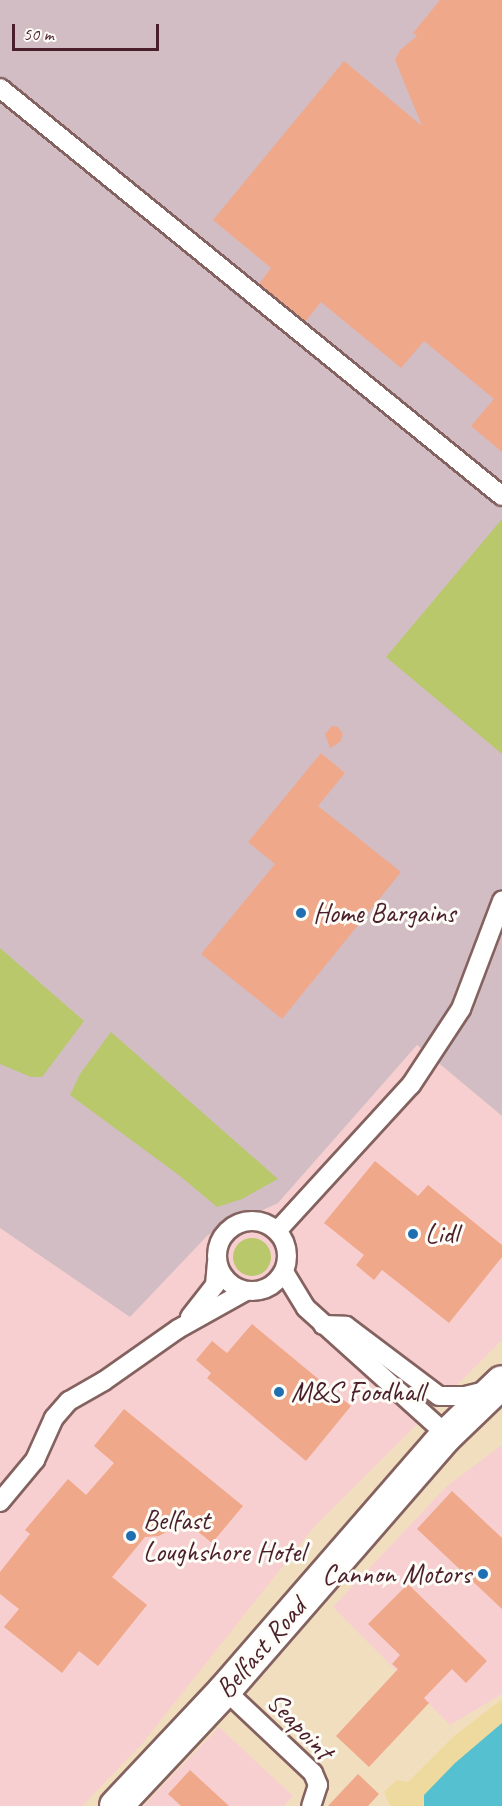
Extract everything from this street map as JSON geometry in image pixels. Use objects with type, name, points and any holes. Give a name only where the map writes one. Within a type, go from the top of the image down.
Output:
[{"type":"highway","name":"Belfast Road","points":[[116,1806],[225,1690],[447,1435],[499,1385]]},
{"type":"street","points":[[0,88],[502,496]]},
{"type":"street","points":[[277,1231],[411,1085],[461,1009],[502,901]]},
{"type":"street","points":[[0,1502],[34,1460],[54,1418],[69,1401],[105,1381],[178,1329],[246,1291],[268,1287],[284,1272],[287,1251],[277,1231],[267,1224],[255,1222],[232,1228],[218,1248],[215,1285],[178,1329]]},
{"type":"street","points":[[217,1260],[226,1280],[246,1291]]},
{"type":"street","points":[[284,1272],[306,1308],[447,1435]]},
{"type":"street","points":[[268,1287],[306,1308]]},
{"type":"street","points":[[323,1325],[346,1326],[439,1396],[465,1396],[499,1385]]},
{"type":"street","name":"Seapoint","points":[[225,1690],[313,1773],[318,1785],[311,1806]]},
{"type":"shaded area","points":[[0,0],[502,0],[502,1116],[417,1045],[278,1203],[208,1235],[130,1317],[0,1228]]},
{"type":"shaded area","points":[[417,1045],[502,1116],[502,1340],[314,1527],[141,1745],[82,1806],[0,1806],[0,1228],[130,1316],[208,1235],[278,1203]]},
{"type":"shaded area","points":[[502,1445],[502,1694],[450,1725],[333,1607],[446,1487]]},
{"type":"shaded area","points":[[219,1727],[293,1796],[284,1806],[143,1806]]},
{"type":"green space","points":[[502,519],[502,754],[386,657]]},
{"type":"green space","points":[[0,948],[84,1021],[42,1077],[31,1077],[0,1064]]},
{"type":"green space","points":[[111,1032],[278,1179],[242,1199],[217,1207],[180,1176],[70,1095],[80,1074]]},
{"type":"green space","points":[[252,1238],[265,1244],[271,1257],[265,1270],[252,1276],[239,1270],[233,1257],[239,1244]]},
{"type":"sand","points":[[502,1699],[502,1723],[455,1763],[424,1798],[423,1806],[390,1806],[384,1792],[397,1780],[408,1782],[454,1736]]},
{"type":"water","points":[[502,1723],[502,1806],[424,1806],[424,1795],[455,1763]]},
{"type":"building","points":[[440,0],[502,0],[502,452],[471,426],[494,399],[424,341],[401,368],[321,302],[305,322],[259,284],[271,268],[213,220],[344,61],[422,126],[395,60],[400,50],[417,36],[413,33]]},
{"type":"building","points":[[332,726],[338,727],[343,734],[340,742],[330,748],[325,734]]},
{"type":"building","name":"Home Bargains","points":[[321,753],[345,773],[318,806],[401,872],[282,1019],[201,954],[275,864],[248,842]]},
{"type":"building","name":"Lidl","points":[[375,1161],[418,1196],[428,1185],[502,1245],[502,1257],[449,1323],[382,1270],[374,1280],[356,1265],[364,1255],[324,1223]]},
{"type":"building","name":"M&S Foodhall","points":[[252,1324],[351,1406],[306,1461],[207,1378],[211,1373],[196,1360],[212,1341],[227,1353]]},
{"type":"building","points":[[124,1409],[243,1506],[212,1543],[174,1512],[166,1532],[159,1536],[145,1537],[112,1577],[147,1605],[98,1666],[79,1651],[62,1673],[4,1627],[19,1609],[0,1594],[0,1572],[30,1534],[25,1530],[68,1479],[86,1495],[114,1463],[94,1446]]},
{"type":"building","name":"Cannon Motors","points":[[452,1491],[502,1538],[502,1609],[417,1529]]},
{"type":"building","points":[[408,1584],[487,1661],[466,1683],[452,1669],[424,1698],[429,1703],[369,1767],[336,1736],[398,1669],[392,1664],[400,1655],[368,1624]]},
{"type":"building","points":[[190,1770],[229,1806],[181,1806],[168,1794]]},
{"type":"building","points":[[358,1774],[379,1794],[368,1806],[328,1806]]},
{"type":"place","name":"Home Bargains","points":[[301,913]]},
{"type":"place","name":"Lidl","points":[[413,1234]]},
{"type":"place","name":"M&S Foodhall","points":[[279,1392]]},
{"type":"place","name":"Belfast Loughshore Hotel","points":[[131,1536]]},
{"type":"place","name":"Cannon Motors","points":[[483,1574]]}]
